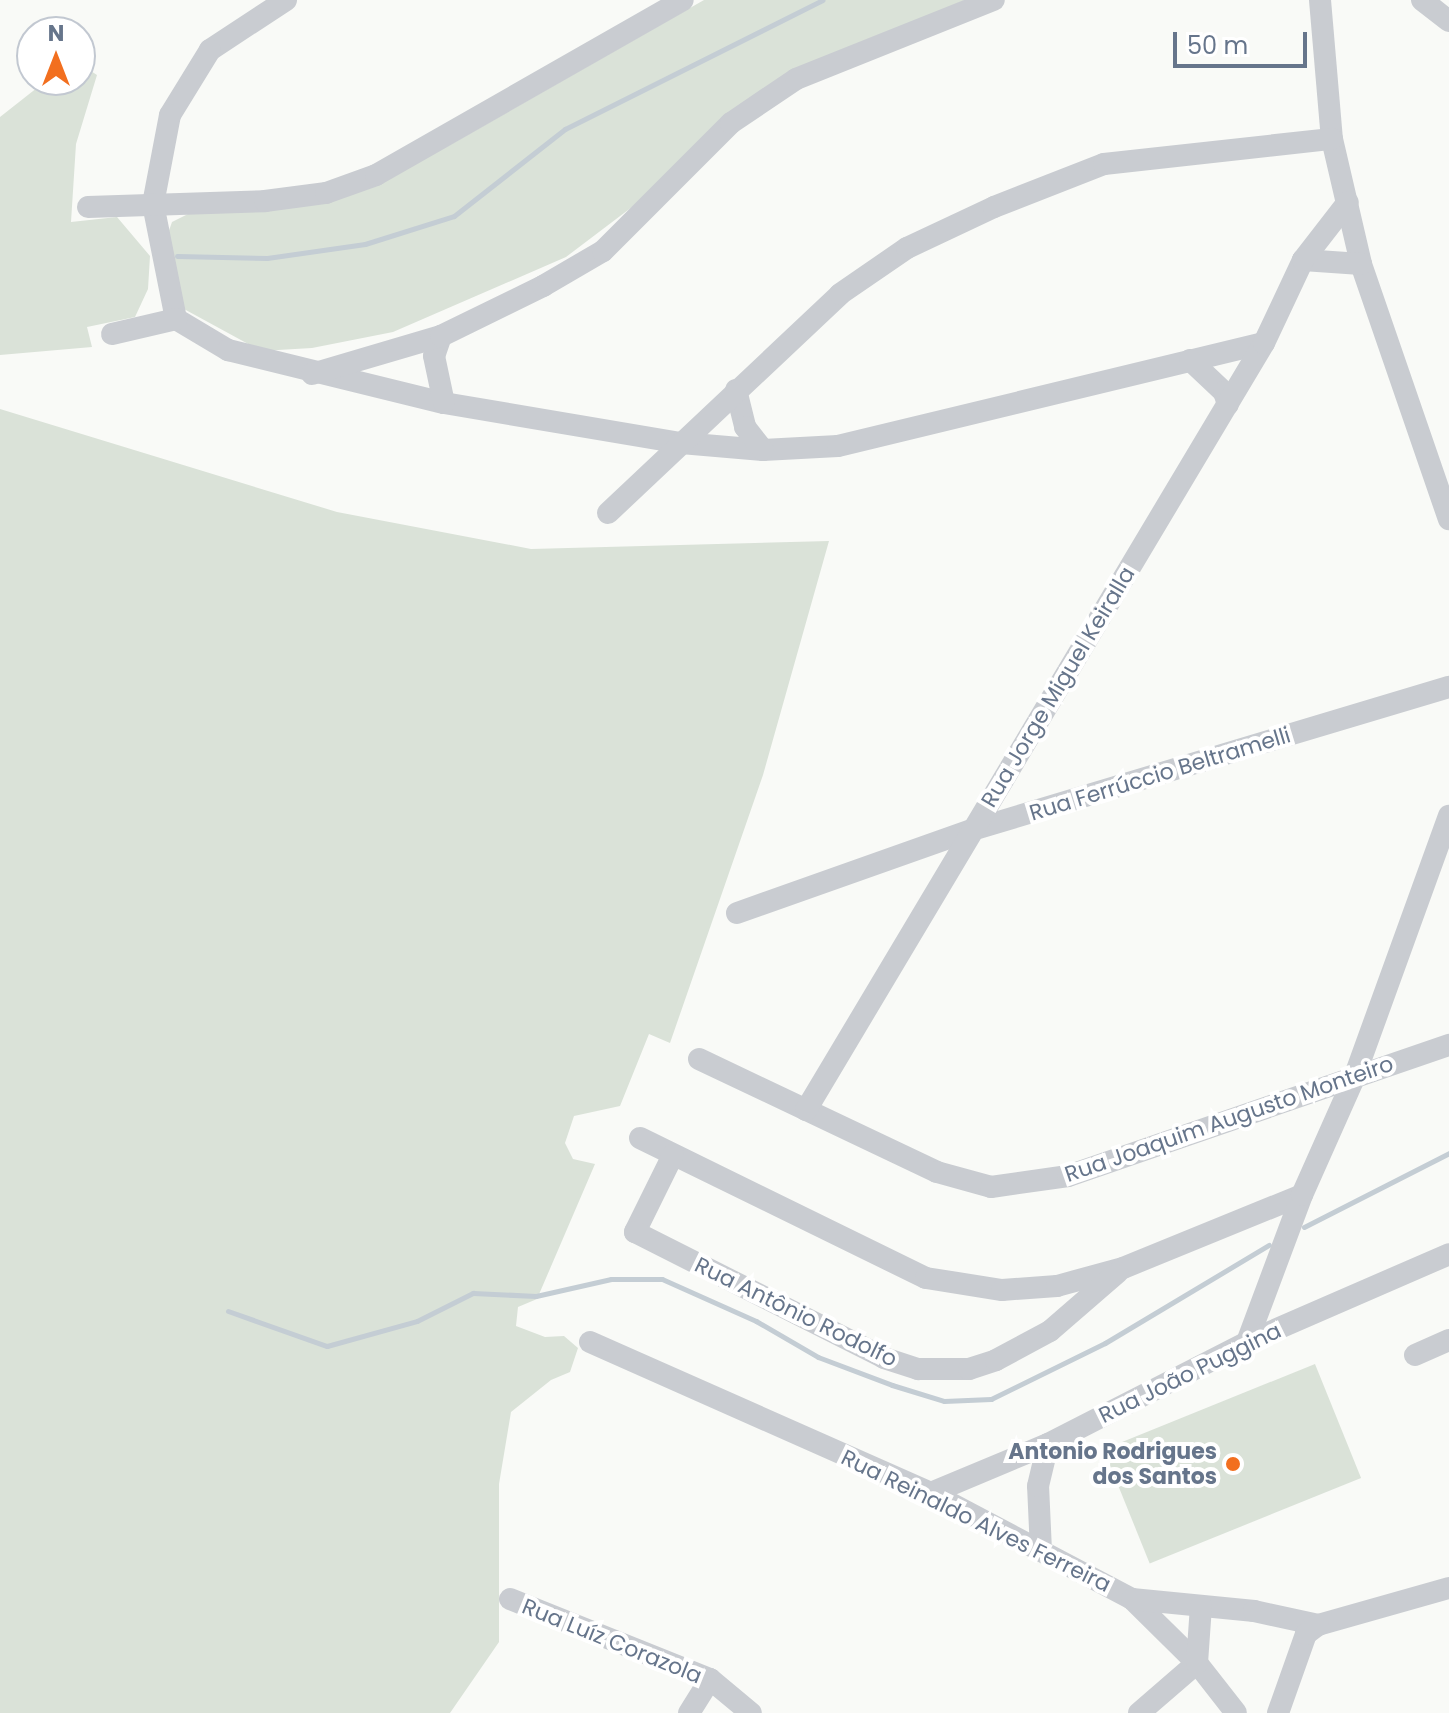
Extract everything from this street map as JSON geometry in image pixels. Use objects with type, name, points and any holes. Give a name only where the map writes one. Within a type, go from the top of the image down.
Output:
[{"type":"street","points":[[176,319],[153,204],[170,115],[210,50],[286,0]]},
{"type":"street","points":[[88,207],[265,201],[326,193],[376,175],[683,0]]},
{"type":"street","points":[[311,374],[441,336],[603,251],[731,123],[796,79],[994,0]]},
{"type":"street","points":[[1320,0],[1332,139],[1361,264],[1449,519]]},
{"type":"street","points":[[1422,0],[1449,21]]},
{"type":"street","points":[[608,513],[840,294],[907,248],[994,207],[1104,164],[1332,139]]},
{"type":"street","name":"Rua Jorge Miguel Keiralla","points":[[806,1110],[1264,343],[1303,260],[1348,202]]},
{"type":"street","points":[[1303,260],[1361,264]]},
{"type":"street","points":[[112,334],[176,319],[228,350],[311,374],[444,403],[681,443],[763,450],[838,446],[1264,343]]},
{"type":"street","points":[[441,336],[434,356],[444,403]]},
{"type":"street","points":[[1190,360],[1224,392],[1228,404]]},
{"type":"street","points":[[736,390],[745,427],[763,450]]},
{"type":"street","name":"Rua Ferrúccio Beltramelli","points":[[737,913],[972,830],[1449,687]]},
{"type":"street","points":[[1247,1342],[1302,1195],[1354,1078],[1449,816]]},
{"type":"street","name":"Rua Joaquim Augusto Monteiro","points":[[699,1059],[937,1172],[991,1187],[1068,1176],[1449,1045]]},
{"type":"street","points":[[640,1138],[926,1278],[1002,1290],[1057,1286],[1123,1268],[1302,1195]]},
{"type":"street","name":"Rua Antônio Rodolfo","points":[[673,1155],[635,1232],[884,1358],[930,1370],[969,1369],[996,1360],[1050,1331],[1123,1268]]},
{"type":"street","name":"Rua João Puggina","points":[[931,1493],[1048,1444],[1247,1342],[1449,1254]]},
{"type":"street","points":[[1415,1355],[1449,1340]]},
{"type":"street","name":"Rua Reinaldo Alves Ferreira","points":[[590,1342],[931,1493],[1132,1599],[1197,1663],[1236,1713]]},
{"type":"street","points":[[1041,1551],[1038,1486],[1048,1444]]},
{"type":"street","points":[[1278,1713],[1306,1634],[1318,1625],[1449,1588]]},
{"type":"street","name":"Rua Luíz Corazola","points":[[510,1599],[710,1679],[751,1713]]},
{"type":"street","points":[[1132,1599],[1201,1606],[1318,1625]]},
{"type":"street","points":[[1139,1713],[1197,1663],[1201,1606]]},
{"type":"street","points":[[689,1713],[710,1679]]},
{"type":"shaded area","points":[[704,0],[965,0],[826,60],[566,257],[393,332],[312,348],[261,351],[184,309],[165,242],[172,222],[192,212],[266,207],[448,146]]},
{"type":"shaded area","points":[[27,96],[91,96],[76,144],[71,222],[117,217],[150,256],[148,289],[135,317],[87,327],[92,347],[0,355],[0,117]]},
{"type":"shaded area","points":[[0,409],[337,512],[531,549],[829,541],[763,775],[670,1043],[649,1034],[620,1106],[574,1116],[565,1143],[573,1159],[595,1164],[537,1299],[518,1307],[516,1326],[545,1337],[564,1336],[578,1348],[570,1372],[551,1380],[511,1412],[499,1484],[499,1642],[450,1713],[0,1713]]},
{"type":"shaded area","name":"Antonio Rodrigues dos Santos","points":[[1315,1364],[1361,1478],[1150,1563],[1104,1449]]},
{"type":"waterway","points":[[177,256],[267,258],[365,244],[454,216],[565,129],[823,0]]},
{"type":"waterway","points":[[1304,1227],[1449,1153]]},
{"type":"waterway","points":[[228,1311],[327,1346],[417,1321],[473,1293],[536,1296],[611,1279],[662,1279],[756,1321],[818,1357],[892,1385],[944,1401],[991,1399],[1105,1343],[1269,1245]]},
{"type":"place","name":"Antonio Rodrigues dos Santos","points":[[1233,1464]]}]
